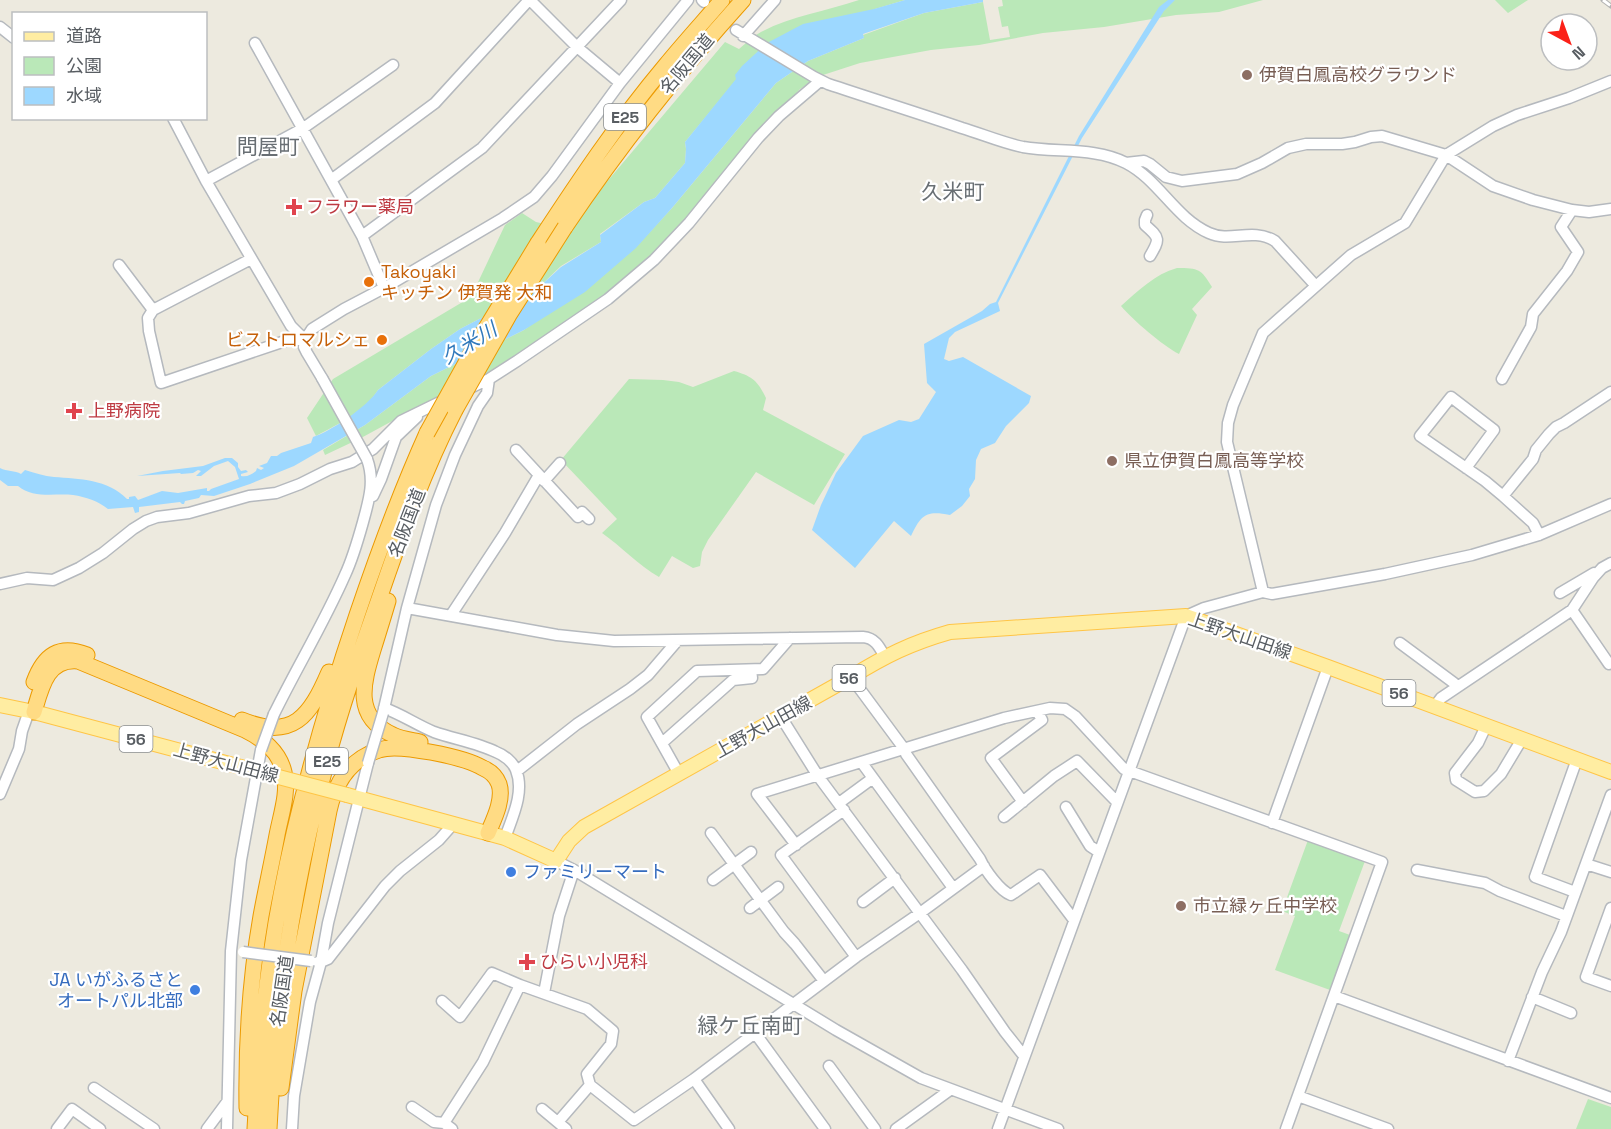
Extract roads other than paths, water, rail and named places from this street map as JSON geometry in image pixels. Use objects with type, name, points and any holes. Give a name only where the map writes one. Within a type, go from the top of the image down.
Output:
[{"type":"highway","name":"名阪国道","points":[[255,1129],[270,966],[294,831],[320,730],[341,662],[375,562],[408,476],[428,433],[477,343],[538,243],[626,115],[722,0]]},
{"type":"highway","name":"名阪国道","points":[[269,1129],[272,1074],[284,967],[296,898],[324,772],[357,660],[427,469],[455,410],[509,315],[565,227],[645,115],[743,0]]},
{"type":"highway","points":[[427,469],[364,678],[365,704],[373,721],[393,735],[477,756],[497,765],[507,778],[509,794],[497,836]]},
{"type":"highway","points":[[31,711],[32,689],[41,666],[45,660],[57,652],[69,650],[99,659],[248,722],[275,728],[293,723],[311,709],[317,699],[395,499],[408,476]]},
{"type":"highway","points":[[31,711],[50,672],[60,663],[78,661],[245,730],[269,746],[281,761],[286,785],[261,918],[249,1022],[246,1077],[247,1129]]},
{"type":"highway","points":[[276,1129],[294,991],[329,811],[340,779],[357,762],[377,750],[389,747],[441,755],[476,764],[492,773],[499,784],[496,813],[497,836]]},
{"type":"main road","name":"上野大山田線","points":[[0,705],[31,711],[497,836],[556,861],[569,841],[584,827],[885,657],[921,641],[950,632],[1186,616],[1611,772]]},
{"type":"street","points":[[332,180],[435,103],[530,0],[578,47],[620,83]]},
{"type":"street","points":[[362,236],[482,148],[621,0]]},
{"type":"street","points":[[227,1129],[231,951],[241,860],[261,750],[274,714],[346,573],[371,489],[371,476],[366,459],[307,354],[304,347],[305,340],[319,324],[503,218],[534,196],[552,176],[620,83],[688,0]]},
{"type":"street","points":[[775,0],[743,35],[817,79],[1022,147],[1101,154],[1126,163],[1150,181],[1196,227],[1220,237],[1243,234],[1266,236],[1275,241],[1315,285]]},
{"type":"street","points":[[0,27],[12,36]]},
{"type":"street","points":[[255,43],[362,236],[384,288]]},
{"type":"street","points":[[206,181],[302,129],[393,65]]},
{"type":"street","points":[[0,584],[27,578],[53,580],[79,568],[103,553],[133,529],[157,517],[189,513],[249,496],[276,493],[300,484],[352,462],[373,448],[401,421],[489,379],[608,299],[654,260],[689,223],[758,138],[817,79]]},
{"type":"street","points":[[1263,592],[1227,442],[1228,423],[1233,405],[1263,333],[1351,255],[1405,224],[1446,155],[1493,126],[1517,115],[1611,81]]},
{"type":"street","points":[[174,120],[251,259],[291,326],[305,340]]},
{"type":"street","points":[[1126,163],[1144,161],[1166,177],[1182,182],[1237,174],[1288,148],[1306,144],[1342,144],[1371,136],[1382,136],[1446,155],[1493,186],[1533,200],[1589,212],[1611,209]]},
{"type":"street","points":[[1502,379],[1532,327],[1533,314],[1567,272],[1578,252],[1561,227],[1572,210]]},
{"type":"street","points":[[1147,215],[1144,220],[1145,225],[1157,235],[1158,239],[1150,256]]},
{"type":"street","points":[[251,259],[153,310],[148,318],[149,331],[161,383],[288,340],[305,340]]},
{"type":"street","points":[[119,265],[153,310]]},
{"type":"street","points":[[292,1129],[294,1096],[316,962],[330,912],[353,796],[368,763],[436,505],[455,455],[478,406],[487,393],[489,379]]},
{"type":"street","points":[[1503,496],[1533,459],[1536,450],[1548,434],[1611,392]]},
{"type":"street","points":[[1466,468],[1494,430],[1451,397],[1420,436],[1503,496],[1533,523],[1539,535]]},
{"type":"street","points":[[366,509],[381,479],[396,437],[428,407]]},
{"type":"street","points":[[516,450],[578,517],[582,512],[589,519]]},
{"type":"street","points":[[451,615],[541,478],[560,463]]},
{"type":"street","points":[[998,1129],[1186,616],[1263,592],[1272,594],[1385,574],[1472,555],[1539,535],[1611,504]]},
{"type":"street","points":[[1560,592],[1607,565]]},
{"type":"street","points":[[1435,706],[1441,698],[1572,610],[1593,578],[1607,565]]},
{"type":"street","points":[[407,608],[586,639],[614,641],[870,638],[878,644],[885,657]]},
{"type":"street","points":[[1572,610],[1609,664]]},
{"type":"street","points":[[679,774],[647,717],[697,671],[763,669],[790,638]]},
{"type":"street","points":[[517,771],[577,724],[648,675],[678,640]]},
{"type":"street","points":[[1400,643],[1454,683],[1456,688]]},
{"type":"street","points":[[1272,823],[1328,667]]},
{"type":"street","points":[[662,743],[732,680],[752,678],[751,670]]},
{"type":"street","points":[[851,677],[906,750],[906,754],[1005,893],[1011,895],[1040,875],[1074,920]]},
{"type":"street","points":[[796,845],[757,794],[1004,718],[1050,708],[1065,709],[1075,716],[1124,769],[1382,862],[1286,1129]]},
{"type":"street","points":[[383,710],[398,713],[424,728],[498,752],[506,758],[517,771],[518,798],[497,836]]},
{"type":"street","points":[[0,794],[19,750],[22,731],[31,711]]},
{"type":"street","points":[[1023,802],[991,758],[1042,720],[1037,711]]},
{"type":"street","points":[[781,717],[818,776],[1024,1056]]},
{"type":"street","points":[[1486,726],[1478,743],[1455,773],[1456,780],[1475,792],[1484,791],[1501,774],[1522,739]]},
{"type":"street","points":[[1575,892],[1535,877],[1577,759]]},
{"type":"street","points":[[1005,817],[1054,776],[1077,761],[1117,802]]},
{"type":"street","points":[[862,763],[953,888]]},
{"type":"street","points":[[856,957],[782,855],[873,778]]},
{"type":"street","points":[[1508,1060],[1542,972],[1561,932],[1611,795]]},
{"type":"street","points":[[1066,807],[1090,846],[1099,852]]},
{"type":"street","points":[[231,951],[316,962],[328,959],[385,886],[439,840],[454,824]]},
{"type":"street","points":[[711,833],[784,932],[824,981]]},
{"type":"street","points":[[713,880],[751,852]]},
{"type":"street","points":[[556,861],[574,870],[698,951],[921,1078],[1058,1129]]},
{"type":"street","points":[[1586,864],[1611,872]]},
{"type":"street","points":[[442,1001],[460,1017],[492,973],[587,1009],[613,1031],[611,1044],[587,1074],[590,1085],[634,1120],[694,1079],[856,957],[984,866]]},
{"type":"street","points":[[544,993],[559,916],[574,870]]},
{"type":"street","points":[[1417,870],[1485,883],[1566,916]]},
{"type":"street","points":[[863,902],[895,879]]},
{"type":"street","points":[[750,908],[778,887]]},
{"type":"street","points":[[1611,908],[1607,928],[1586,977],[1611,986]]},
{"type":"street","points":[[412,1107],[440,1126],[483,1062],[520,985]]},
{"type":"street","points":[[1334,996],[1611,1098]]},
{"type":"street","points":[[1532,998],[1571,1013]]},
{"type":"street","points":[[755,1033],[825,1129]]},
{"type":"street","points":[[829,1066],[875,1129]]},
{"type":"street","points":[[694,1079],[729,1129]]},
{"type":"street","points":[[542,1109],[562,1125],[590,1085]]},
{"type":"street","points":[[94,1088],[154,1129]]},
{"type":"street","points":[[896,1129],[950,1090]]},
{"type":"street","points":[[1298,1096],[1388,1129]]},
{"type":"street","points":[[207,1129],[227,1102]]},
{"type":"street","points":[[57,1129],[72,1109],[100,1129]]},
{"type":"water","name":"久米川","points":[[905,0],[983,0],[983,2],[924,13],[863,34],[864,38],[808,61],[776,83],[636,248],[585,292],[524,330],[431,376],[365,425],[294,466],[214,496],[201,495],[199,498],[185,501],[184,504],[180,502],[139,507],[139,512],[135,513],[133,507],[108,509],[96,502],[73,495],[30,493],[18,486],[8,486],[0,480],[0,468],[21,474],[25,470],[50,477],[93,481],[111,487],[127,499],[135,496],[138,500],[162,491],[178,493],[207,488],[209,491],[239,479],[235,467],[228,461],[214,466],[201,476],[196,476],[201,471],[198,470],[193,473],[137,476],[203,466],[225,458],[232,458],[238,463],[241,471],[248,472],[241,476],[251,475],[257,468],[261,470],[264,468],[259,466],[267,463],[271,456],[277,456],[311,443],[313,437],[348,418],[378,390],[460,329],[537,289],[561,267],[601,242],[600,235],[644,202],[655,198],[685,163],[685,142],[736,79],[735,75],[742,66],[767,43],[803,24]]},
{"type":"water","points":[[1168,0],[1175,0],[1164,11],[1082,138],[998,303],[1000,311],[955,332],[949,338],[944,359],[949,361],[963,357],[1031,396],[1029,403],[1006,426],[995,443],[981,449],[976,460],[975,479],[969,489],[970,496],[962,506],[950,515],[935,513],[925,516],[911,536],[894,521],[855,568],[812,530],[836,473],[863,436],[899,420],[911,422],[919,419],[936,392],[927,383],[924,344],[996,302],[1079,136],[1159,7]]},
{"type":"railway","points":[[1603,0],[1611,6]]},
{"type":"place","name":"伊賀白鳳高校グラウンド","points":[[1247,75]]},
{"type":"place","name":"フラワー薬局","points":[[294,207]]},
{"type":"place","name":"Takoyaki キッチン 伊賀発 大和","points":[[369,282]]},
{"type":"place","name":"ビストロマルシェ","points":[[382,340]]},
{"type":"place","name":"上野病院","points":[[74,411]]},
{"type":"place","name":"県立伊賀白鳳高等学校","points":[[1112,461]]},
{"type":"place","name":"ファミリーマート","points":[[511,872]]},
{"type":"place","name":"市立緑ヶ丘中学校","points":[[1181,906]]},
{"type":"place","name":"ひらい小児科","points":[[527,962]]},
{"type":"place","name":"JA いがふるさと オートパル北部","points":[[195,990]]},
{"type":"district","name":"問屋町","points":[[268,147]]},
{"type":"district","name":"久米町","points":[[953,192]]},
{"type":"district","name":"緑ケ丘南町","points":[[750,1026]]}]
